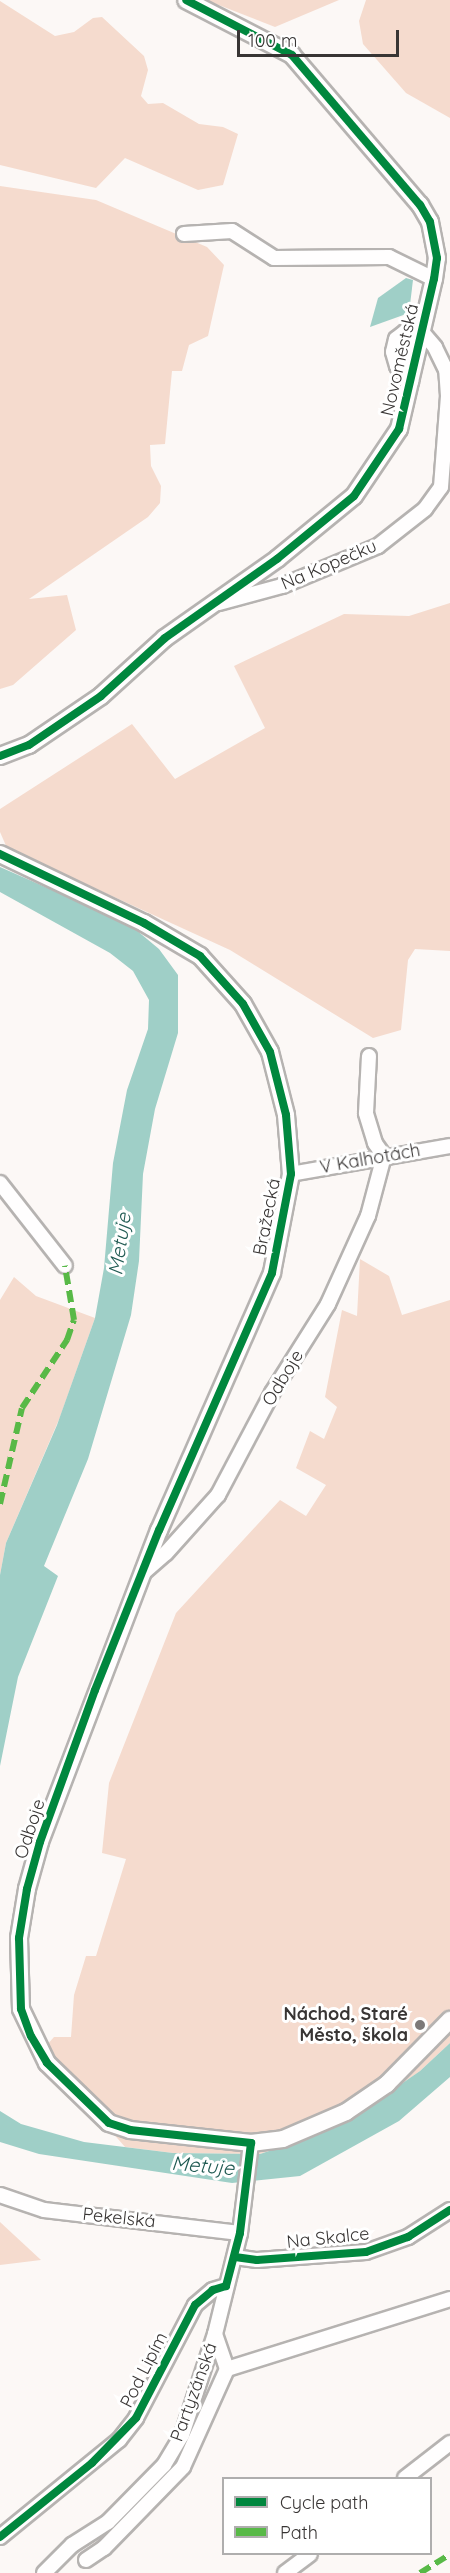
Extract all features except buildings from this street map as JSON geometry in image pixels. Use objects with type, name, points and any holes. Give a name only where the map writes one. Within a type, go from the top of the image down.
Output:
[{"type":"street","name":"Novoměstská","points":[[0,756],[29,745],[101,696],[165,638],[214,604],[354,496],[399,429],[423,333],[434,279],[435,238],[420,205],[292,55],[186,0]]},
{"type":"street","points":[[184,234],[232,231],[274,258],[389,256],[434,279]]},
{"type":"street","points":[[411,381],[397,366],[393,352],[396,339],[405,332],[423,333]]},
{"type":"street","name":"Na Kopečku","points":[[214,604],[282,586],[378,546],[446,488],[448,435],[446,370],[435,347],[423,333]]},
{"type":"street","name":"Bražecká","points":[[0,855],[144,923],[200,956],[243,1004],[270,1052],[286,1115],[291,1174],[272,1273],[159,1530]]},
{"type":"street","points":[[369,1056],[366,1113],[375,1143],[384,1156]]},
{"type":"street","name":"V Kalhotách","points":[[291,1174],[448,1144]]},
{"type":"street","name":"Odboje","points":[[141,1574],[166,1553],[218,1495],[272,1393],[328,1304],[368,1216],[384,1156]]},
{"type":"street","points":[[0,1183],[65,1266]]},
{"type":"street","name":"Odboje","points":[[159,1530],[95,1690],[32,1870],[19,1938],[21,2009],[47,2063],[109,2122],[129,2130],[251,2147],[283,2139],[346,2112],[387,2084],[450,2020]]},
{"type":"street","points":[[215,2334],[240,2233],[247,2193],[251,2147]]},
{"type":"street","name":"Pekelská","points":[[0,2195],[44,2210],[240,2233]]},
{"type":"street","name":"Na Skalce","points":[[235,2257],[257,2260],[366,2252],[408,2237],[450,2210]]},
{"type":"street","name":"Pod Lipím","points":[[0,2537],[119,2440],[136,2418],[195,2304],[213,2290],[226,2286]]},
{"type":"street","name":"Partyzánská","points":[[227,2370],[450,2299]]},
{"type":"street","name":"Partyzánská","points":[[86,2559],[104,2547],[183,2467],[227,2370],[215,2334]]},
{"type":"street","name":"Partyzánská","points":[[44,2573],[72,2545],[108,2522],[164,2465],[182,2435],[215,2334]]},
{"type":"street","points":[[406,2477],[450,2443]]},
{"type":"street","points":[[285,2573],[308,2555]]},
{"type":"shaded area","points":[[206,0],[339,0],[275,27]]},
{"type":"shaded area","points":[[366,0],[450,0],[450,118],[406,93],[363,44],[359,21]]},
{"type":"shaded area","points":[[0,1],[55,36],[74,32],[93,18],[102,17],[144,56],[148,70],[141,96],[148,104],[163,103],[199,124],[223,127],[238,134],[223,185],[198,190],[125,158],[96,188],[0,165]]},
{"type":"shaded area","points":[[0,186],[96,200],[207,247],[224,265],[208,336],[189,345],[182,371],[172,371],[165,444],[150,445],[151,466],[161,486],[160,503],[148,517],[29,599],[67,595],[76,630],[13,685],[0,689]]},
{"type":"shaded area","points":[[450,603],[450,951],[415,949],[408,960],[401,1030],[373,1038],[230,950],[7,848],[0,832],[0,809],[132,724],[175,779],[265,728],[234,666],[344,614],[409,616]]},
{"type":"shaded area","points":[[360,1259],[389,1276],[402,1315],[450,1300],[450,2043],[420,2071],[366,2109],[317,2135],[260,2154],[173,2153],[125,2147],[76,2091],[46,2046],[54,2037],[71,2037],[74,1995],[86,1956],[96,1956],[126,1859],[102,1853],[109,1783],[176,1613],[280,1500],[306,1516],[326,1485],[296,1468],[310,1431],[324,1439],[337,1407],[325,1397],[342,1310],[357,1316]]},
{"type":"shaded area","points":[[14,1277],[36,1296],[95,1318],[60,1417],[6,1543],[0,1575],[0,1300]]},
{"type":"shaded area","points":[[0,2222],[41,2260],[0,2265]]},
{"type":"water","points":[[406,278],[413,280],[409,313],[370,327],[378,298]]},
{"type":"water","name":"Metuje","points":[[0,867],[129,924],[159,949],[178,975],[178,1033],[155,1109],[143,1174],[139,1261],[131,1315],[88,1459],[44,1566],[58,1576],[18,1677],[0,1766],[0,1575],[6,1543],[57,1425],[95,1318],[104,1268],[113,1163],[127,1090],[148,1029],[149,1000],[133,971],[110,953],[0,892]]},
{"type":"water","name":"Metuje","points":[[450,2043],[450,2077],[399,2121],[300,2176],[232,2183],[39,2154],[0,2142],[0,2111],[21,2124],[84,2142],[173,2153],[260,2154],[317,2135],[365,2109],[420,2071]]},
{"type":"marked path","points":[[0,1504],[22,1408],[67,1340],[74,1320],[65,1266]]},
{"type":"marked path","points":[[420,2573],[450,2554]]},
{"type":"cycle path","points":[[0,756],[29,745],[101,696],[165,638],[277,559],[354,496],[399,429],[434,279],[437,258],[430,222],[420,205],[292,55],[186,0]]},
{"type":"cycle path","points":[[0,854],[144,923],[200,956],[243,1004],[270,1052],[286,1115],[291,1174],[272,1273],[159,1530],[95,1690],[40,1842],[27,1889],[19,1938],[21,2009],[31,2036],[47,2063],[109,2123],[130,2130],[251,2143],[240,2233],[226,2286],[213,2290],[195,2305],[136,2418],[92,2463],[0,2537]]},
{"type":"cycle path","points":[[235,2257],[257,2260],[366,2252],[408,2237],[450,2210]]},
{"type":"place","name":"Náchod, Staré Město, škola","points":[[420,2025]]}]
